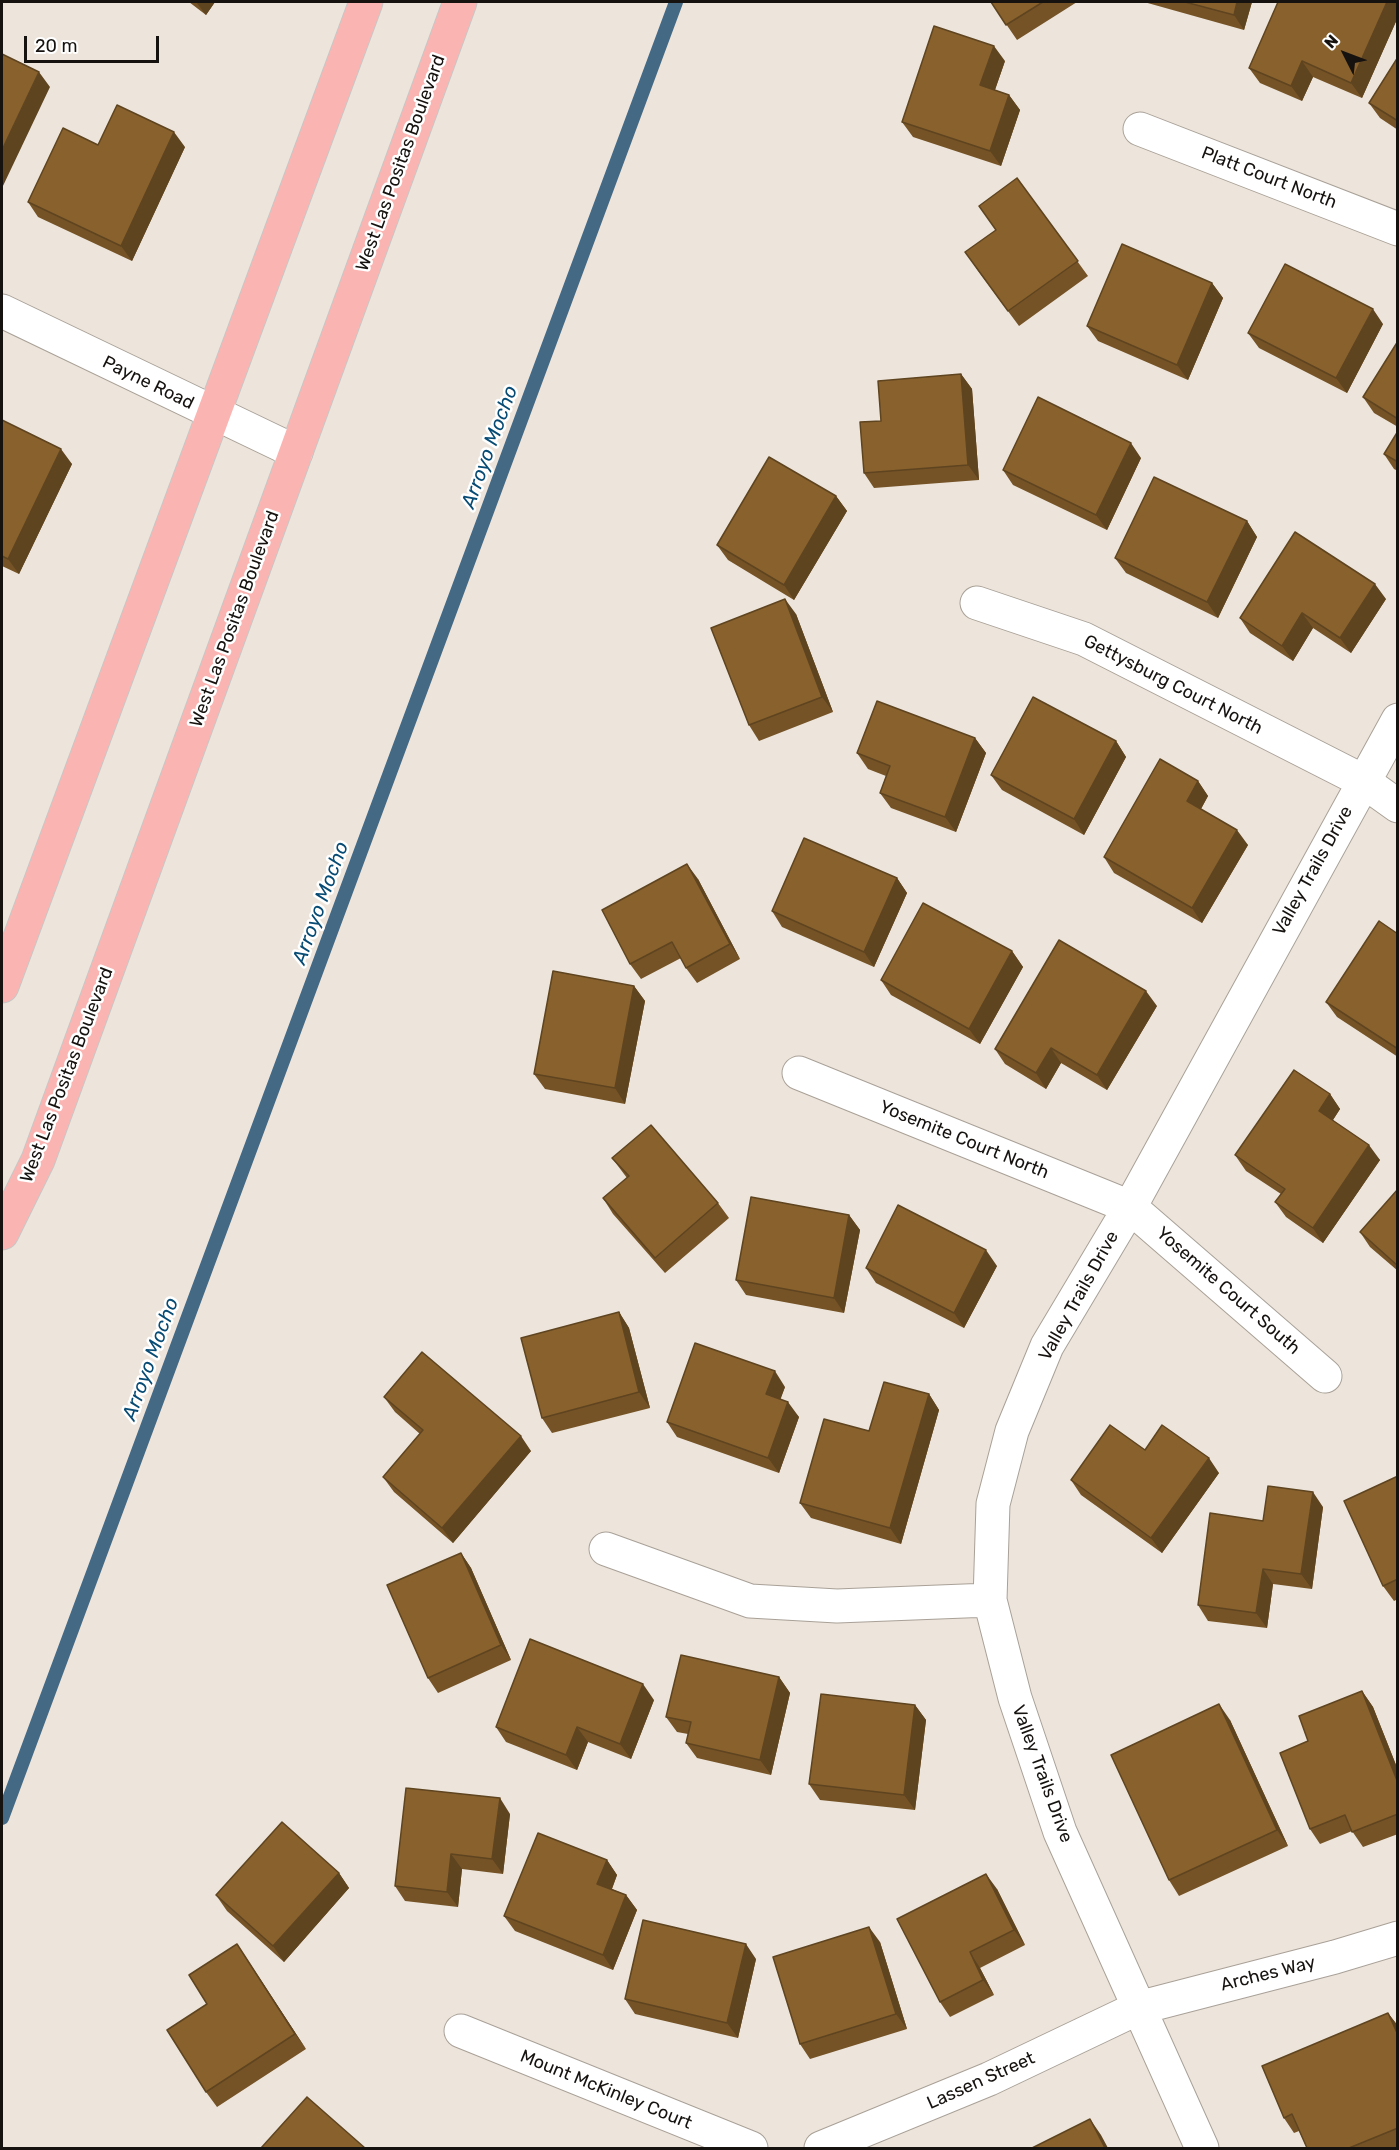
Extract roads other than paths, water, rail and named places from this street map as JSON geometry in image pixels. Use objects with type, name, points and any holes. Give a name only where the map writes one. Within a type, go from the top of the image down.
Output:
[{"type":"main road","points":[[2,986],[366,2]]},
{"type":"main road","name":"West Las Positas Boulevard","points":[[2,1233],[38,1160],[460,2]]},
{"type":"street","name":"Platt Court North","points":[[1140,129],[1398,229]]},
{"type":"street","name":"Payne Road","points":[[2,311],[214,415],[296,452]]},
{"type":"street","name":"Gettysburg Court North","points":[[977,603],[1084,639],[1363,781],[1398,806]]},
{"type":"street","name":"Valley Trails Drive","points":[[1202,2148],[1060,1832],[1015,1698],[990,1600],[993,1504],[1012,1431],[1047,1346],[1130,1207],[1398,720]]},
{"type":"street","name":"Yosemite Court North","points":[[799,1073],[1130,1207]]},
{"type":"street","name":"Yosemite Court South","points":[[1130,1207],[1325,1376]]},
{"type":"street","points":[[606,1549],[750,1601],[837,1606],[990,1600]]},
{"type":"street","name":"Arches Way","points":[[1138,2008],[1335,1957],[1398,1938]]},
{"type":"street","name":"Lassen Street","points":[[821,2148],[989,2079],[1138,2008]]},
{"type":"street","name":"Mount McKinley Court","points":[[461,2031],[751,2148]]},
{"type":"waterway","name":"Arroyo Mocho","points":[[2,1818],[676,2]]}]
